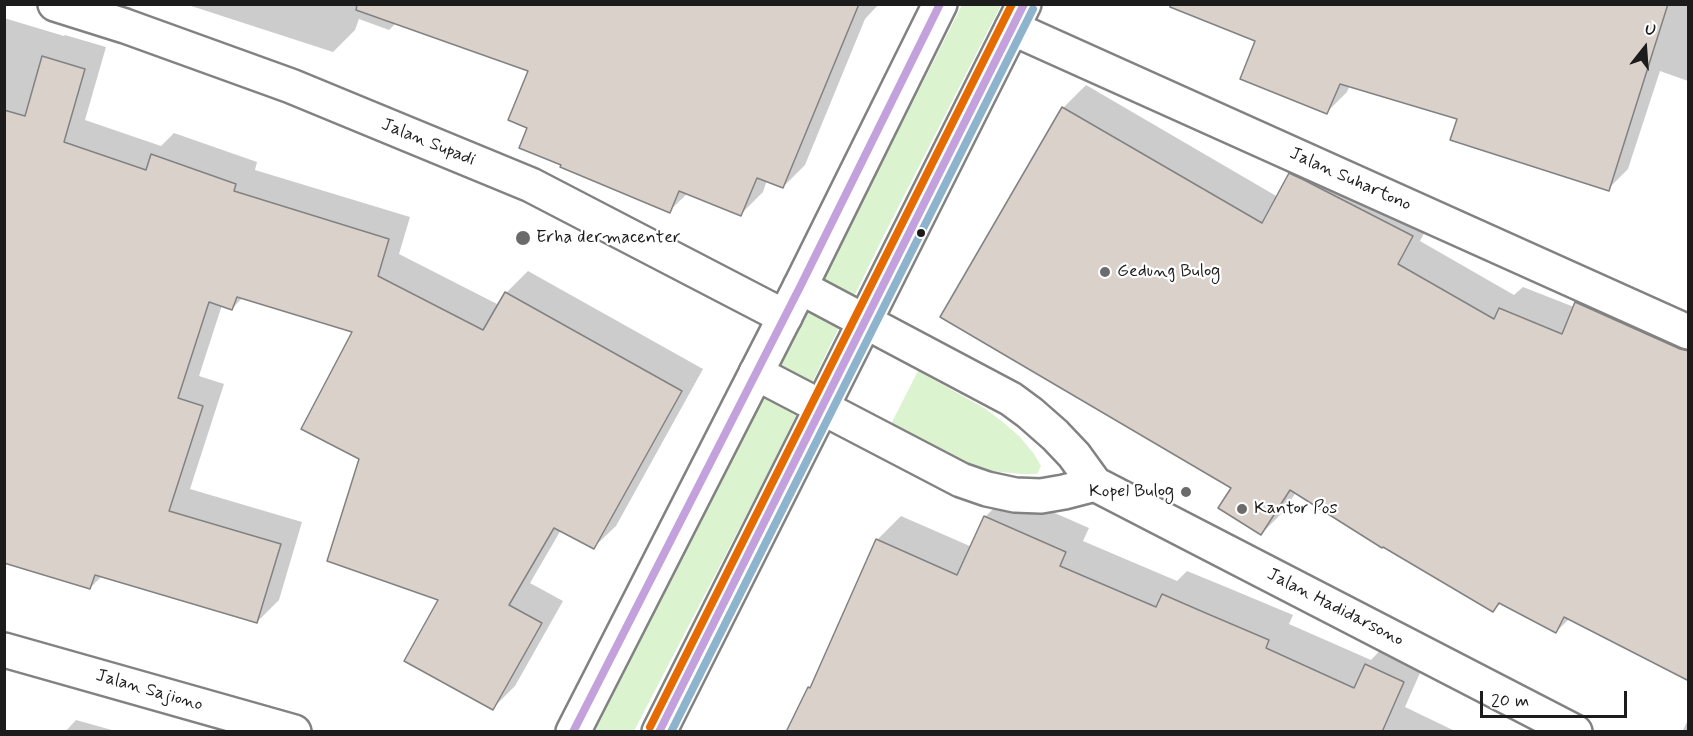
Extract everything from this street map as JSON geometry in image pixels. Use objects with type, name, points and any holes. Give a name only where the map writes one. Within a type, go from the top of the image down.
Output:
[{"type":"street","name":"Jalan Supadi","points":[[55,4],[125,26],[291,86],[531,185],[785,317]]},
{"type":"street","points":[[573,732],[785,317],[940,4]]},
{"type":"street","points":[[659,732],[1018,16]]},
{"type":"street","name":"Jalan Suhartono","points":[[1018,16],[1687,325]]},
{"type":"street","name":"Jalan Hadidarsono","points":[[800,287],[1011,399],[1055,435],[1074,455],[1095,484],[1575,732]]},
{"type":"street","points":[[756,373],[961,480],[987,489],[1016,495],[1041,496],[1095,484]]},
{"type":"street","name":"Jalan Sajiono","points":[[4,650],[294,732]]},
{"type":"green space","points":[[962,5],[1001,5],[881,241],[770,469],[634,731],[594,732]]},
{"type":"green space","points":[[918,371],[984,408],[1003,422],[1034,454],[1041,466],[1037,474],[980,470],[958,462],[890,426]]},
{"type":"building","points":[[357,4],[859,4],[783,188],[757,178],[741,216],[679,191],[670,213],[519,148],[527,128],[508,120],[528,71],[356,10]]},
{"type":"building","points":[[1170,4],[1668,4],[1609,191],[1450,140],[1457,119],[1340,84],[1327,114],[1240,79],[1255,41],[1170,7]]},
{"type":"building","points":[[42,56],[85,69],[64,142],[146,170],[151,154],[236,184],[234,191],[389,239],[378,276],[483,330],[505,292],[682,391],[594,549],[554,528],[509,605],[542,623],[493,710],[404,661],[438,600],[327,561],[359,459],[301,429],[352,332],[237,297],[232,310],[209,302],[178,398],[203,406],[169,511],[281,544],[257,623],[95,575],[90,589],[4,563],[4,110],[25,116]]},
{"type":"building","points":[[1062,107],[1262,223],[1289,173],[1304,180],[1413,236],[1398,264],[1494,319],[1499,308],[1562,334],[1575,302],[1689,351],[1689,681],[1564,617],[1556,633],[1499,603],[1493,612],[1382,548],[1290,490],[1261,535],[1218,508],[1231,488],[940,317]]},
{"type":"building","points":[[984,516],[1066,552],[1060,566],[1156,607],[1162,594],[1269,640],[1266,648],[1354,688],[1365,664],[1404,682],[1382,732],[786,732],[808,687],[810,688],[876,539],[957,575]]},
{"type":"transit line","points":[[573,732],[800,287],[940,4]]},
{"type":"transit line","points":[[650,727],[1012,4]]},
{"type":"transit line","points":[[659,732],[1024,4]]},
{"type":"transit line","points":[[671,732],[1033,9]]},
{"type":"place","name":"Erha dermacenter","points":[[523,238]]},
{"type":"place","name":"Gedung Bulog","points":[[1105,272]]},
{"type":"place","name":"Kopel Bulog","points":[[1186,492]]},
{"type":"place","name":"Kantor Pos","points":[[1242,509]]}]
